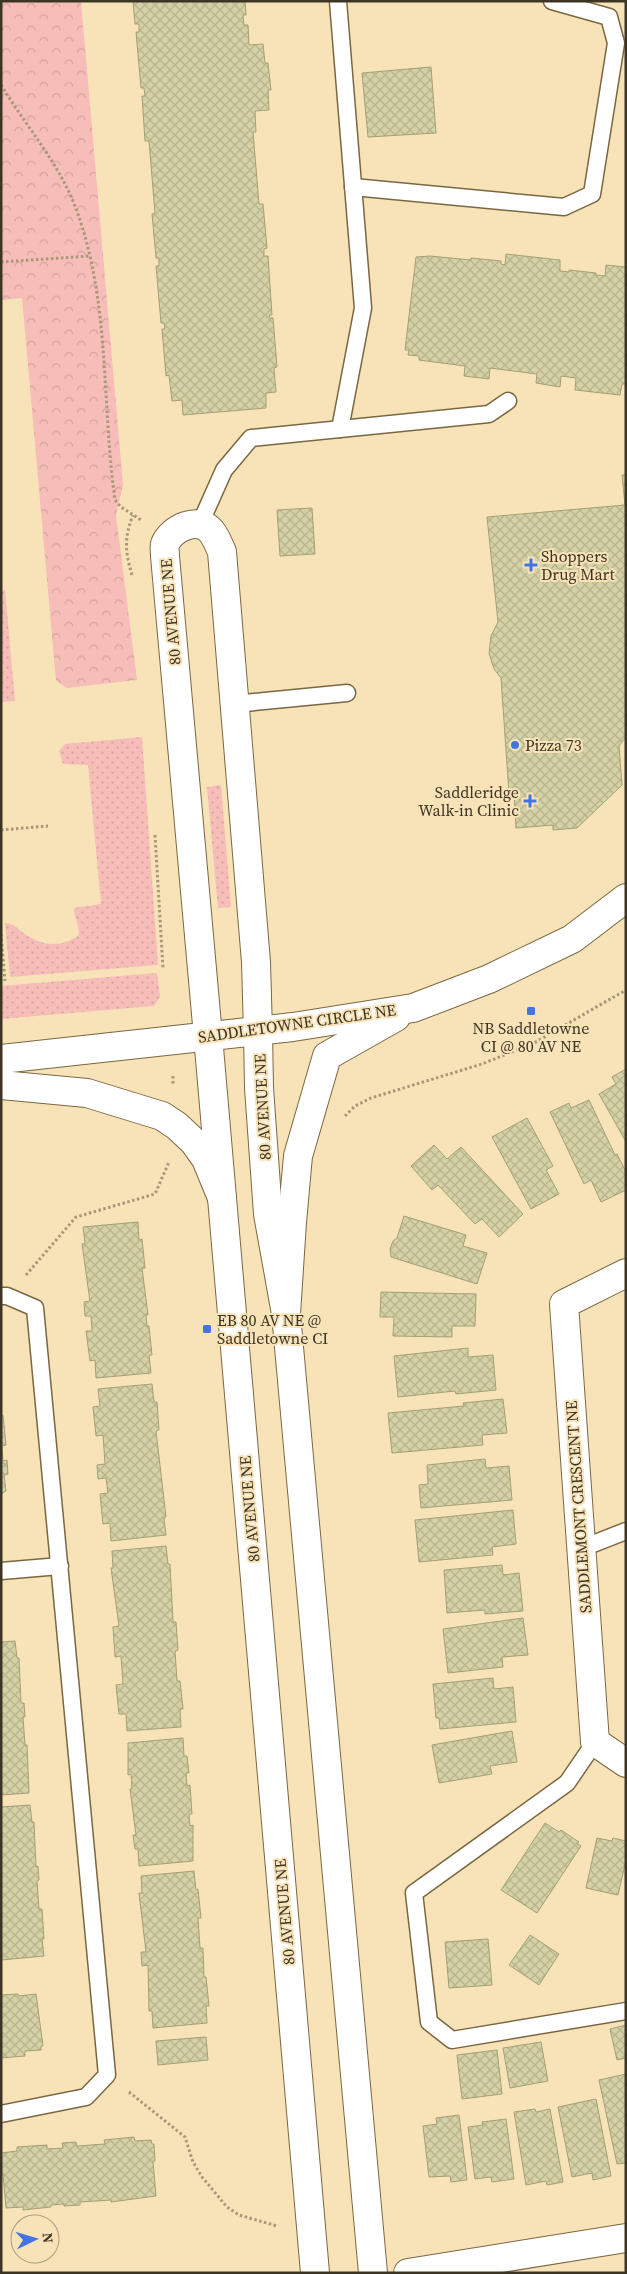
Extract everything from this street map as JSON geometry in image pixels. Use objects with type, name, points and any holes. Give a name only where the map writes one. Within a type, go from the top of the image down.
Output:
[{"type":"street","name":"80 AVENUE NE","points":[[315,2273],[165,556],[165,545],[170,536],[190,524],[200,524],[210,530],[222,552],[256,962],[259,1088],[268,1214],[286,1314],[374,2273]]},
{"type":"street","name":"SADDLETOWNE CIRCLE NE","points":[[1,1058],[258,1032],[413,1008],[489,979],[572,939],[623,902]]},
{"type":"street","points":[[286,1314],[298,1156],[327,1056],[413,1008]]},
{"type":"street","points":[[1,1085],[87,1093],[162,1116],[177,1126],[194,1142],[206,1159],[222,1198]]},
{"type":"street","name":"SADDLEMONT CRESCENT NE","points":[[596,1742],[580,1549],[564,1304],[626,1273]]},
{"type":"street","points":[[596,1742],[626,1763]]},
{"type":"street","points":[[408,2273],[626,2238]]},
{"type":"lane","points":[[338,1],[363,308],[340,429]]},
{"type":"lane","points":[[353,187],[564,207],[592,194],[616,44],[609,17],[552,1]]},
{"type":"lane","points":[[200,524],[224,470],[251,438],[489,414],[508,401]]},
{"type":"lane","points":[[234,704],[347,693]]},
{"type":"lane","points":[[1,2114],[86,2096],[107,2074],[35,1308],[4,1296]]},
{"type":"lane","points":[[580,1549],[626,1531]]},
{"type":"lane","points":[[1,1572],[60,1566]]},
{"type":"lane","points":[[596,1742],[567,1783],[414,1893],[429,2022],[452,2040],[626,2011]]},
{"type":"path","points":[[1,85],[54,165],[72,199],[90,256],[102,328],[115,500],[121,507],[133,515],[170,536]]},
{"type":"path","points":[[1,262],[90,256]]},
{"type":"path","points":[[1,830],[48,826]]},
{"type":"path","points":[[1,934],[5,981]]},
{"type":"path","points":[[339,1122],[355,1106],[371,1098],[482,1064],[534,1043],[626,990]]},
{"type":"path","points":[[4,1296],[76,1217],[155,1194],[171,1157]]},
{"type":"path","points":[[107,2074],[186,2136],[193,2162],[202,2177],[227,2207],[239,2215],[277,2226]]},
{"type":"green space","points":[[1,1],[81,1],[123,485],[116,515],[137,680],[67,688],[56,681],[22,298],[1,300]]},
{"type":"green space","points":[[5,590],[15,701],[1,702],[1,591]]},
{"type":"green space","points":[[142,737],[158,965],[10,977],[5,923],[13,925],[36,940],[49,944],[63,943],[78,936],[79,929],[74,908],[101,904],[88,765],[63,764],[59,751],[65,744]]},
{"type":"green space","points":[[221,785],[231,907],[218,908],[207,787]]},
{"type":"green space","points":[[157,973],[160,997],[154,1006],[1,1019],[1,986]]},
{"type":"building","points":[[133,1],[245,1],[246,15],[243,15],[244,25],[248,25],[249,45],[263,44],[265,63],[268,63],[271,90],[268,90],[269,110],[255,111],[256,132],[253,132],[259,204],[263,204],[267,248],[264,249],[264,256],[268,256],[272,315],[269,315],[270,318],[273,318],[277,367],[274,368],[276,392],[266,393],[266,408],[183,415],[182,400],[172,401],[169,375],[166,376],[162,329],[165,329],[164,323],[161,323],[156,266],[159,266],[159,258],[156,258],[152,214],[155,213],[149,141],[145,141],[142,96],[145,96],[144,88],[141,88],[136,32],[139,32],[139,24],[135,24]]},
{"type":"building","points":[[431,67],[436,133],[368,137],[362,73]]},
{"type":"building","points":[[506,254],[560,260],[560,271],[596,273],[596,275],[605,276],[606,265],[626,267],[626,384],[622,384],[620,395],[575,390],[576,378],[561,376],[560,387],[536,383],[537,374],[490,368],[489,379],[464,376],[465,366],[419,360],[419,356],[408,355],[409,350],[405,350],[416,257],[430,256],[471,260],[471,258],[501,261],[501,264],[505,265]]},
{"type":"building","points":[[622,475],[626,475],[626,737],[619,746],[622,785],[577,828],[553,830],[553,825],[516,828],[514,793],[509,794],[501,678],[494,669],[489,653],[491,636],[498,622],[487,517],[625,505]]},
{"type":"building","points":[[312,508],[315,554],[280,556],[277,510]]},
{"type":"building","points":[[626,1069],[626,1142],[599,1094],[616,1084],[612,1077]]},
{"type":"building","points":[[589,1100],[615,1155],[617,1154],[626,1172],[626,1190],[601,1202],[591,1180],[584,1184],[550,1112],[569,1103],[571,1108]]},
{"type":"building","points":[[527,1118],[553,1166],[546,1170],[559,1194],[531,1209],[492,1137]]},
{"type":"building","points":[[434,1145],[447,1159],[461,1147],[523,1214],[499,1237],[482,1219],[475,1224],[438,1185],[432,1190],[411,1166]]},
{"type":"building","points":[[404,1216],[466,1235],[463,1246],[487,1253],[477,1284],[391,1257],[390,1249],[393,1241],[397,1238]]},
{"type":"building","points":[[138,1222],[139,1240],[142,1239],[145,1268],[142,1268],[148,1315],[146,1315],[147,1326],[149,1326],[152,1355],[149,1355],[151,1373],[96,1378],[95,1360],[90,1361],[86,1331],[92,1331],[91,1316],[85,1316],[84,1302],[90,1301],[82,1244],[85,1243],[83,1227]]},
{"type":"building","points":[[381,1292],[476,1294],[475,1326],[452,1326],[452,1337],[393,1336],[394,1317],[380,1317]]},
{"type":"building","points":[[468,1348],[468,1357],[493,1355],[496,1390],[456,1394],[455,1391],[398,1397],[394,1356]]},
{"type":"building","points":[[152,1384],[154,1402],[157,1402],[159,1430],[156,1431],[166,1517],[164,1518],[166,1535],[111,1541],[110,1523],[103,1524],[100,1494],[108,1493],[106,1478],[98,1479],[97,1465],[105,1464],[103,1435],[96,1436],[93,1407],[100,1406],[98,1389]]},
{"type":"building","points":[[503,1399],[507,1433],[482,1435],[483,1445],[392,1453],[388,1413],[464,1406],[463,1403]]},
{"type":"building","points":[[1,1415],[3,1415],[6,1445],[2,1446],[3,1461],[7,1460],[8,1474],[4,1475],[6,1491],[1,1494]]},
{"type":"building","points":[[485,1459],[486,1468],[509,1466],[512,1500],[421,1508],[419,1485],[428,1484],[427,1465]]},
{"type":"building","points":[[513,1510],[516,1544],[492,1547],[493,1555],[419,1562],[415,1520]]},
{"type":"building","points":[[166,1546],[168,1564],[170,1564],[173,1622],[176,1622],[178,1650],[175,1651],[177,1681],[180,1681],[183,1709],[180,1709],[181,1727],[127,1731],[126,1714],[119,1714],[116,1685],[123,1684],[121,1656],[115,1657],[113,1627],[119,1626],[111,1568],[113,1568],[112,1551]]},
{"type":"building","points":[[502,1565],[503,1575],[519,1573],[523,1611],[485,1614],[485,1610],[447,1613],[444,1570]]},
{"type":"building","points":[[523,1618],[528,1655],[502,1657],[503,1667],[448,1673],[443,1629]]},
{"type":"building","points":[[15,1641],[17,1658],[19,1658],[21,1703],[24,1703],[25,1717],[23,1717],[25,1745],[27,1745],[29,1793],[1,1795],[1,1642]]},
{"type":"building","points":[[493,1678],[494,1689],[513,1687],[516,1722],[440,1729],[439,1718],[436,1718],[433,1684]]},
{"type":"building","points":[[512,1731],[517,1762],[490,1766],[492,1774],[439,1783],[432,1745]]},
{"type":"building","points":[[183,1738],[184,1756],[187,1756],[189,1773],[186,1773],[187,1786],[190,1785],[192,1814],[189,1814],[190,1826],[193,1825],[193,1861],[139,1866],[138,1849],[135,1849],[133,1835],[136,1835],[130,1789],[132,1789],[131,1774],[128,1775],[128,1743]]},
{"type":"building","points":[[30,1805],[32,1822],[34,1822],[36,1867],[38,1866],[39,1880],[37,1881],[39,1909],[42,1909],[44,1956],[1,1960],[1,1807]]},
{"type":"building","points":[[545,1823],[559,1832],[561,1830],[579,1842],[577,1844],[581,1846],[537,1913],[501,1890]]},
{"type":"building","points":[[597,1838],[612,1841],[613,1838],[626,1841],[626,1860],[618,1895],[586,1888]]},
{"type":"building","points":[[194,1871],[201,1918],[198,1918],[200,1948],[203,1948],[204,1977],[206,1977],[209,2006],[206,2006],[207,2023],[153,2028],[152,2011],[149,2011],[148,1965],[142,1966],[141,1952],[146,1952],[139,1893],[142,1893],[141,1876]]},
{"type":"building","points":[[530,1935],[559,1954],[539,1985],[509,1965]]},
{"type":"building","points":[[488,1939],[492,1985],[449,1988],[445,1942]]},
{"type":"building","points":[[18,1994],[18,1996],[36,1994],[43,2046],[41,2046],[41,2050],[25,2051],[25,2056],[1,2058],[1,1995]]},
{"type":"building","points":[[626,2025],[626,2058],[617,2060],[610,2029]]},
{"type":"building","points":[[206,2037],[208,2060],[158,2065],[156,2041]]},
{"type":"building","points":[[541,2042],[548,2081],[510,2088],[503,2048]]},
{"type":"building","points":[[497,2050],[502,2094],[462,2099],[457,2055]]},
{"type":"building","points":[[626,2074],[626,2163],[617,2164],[599,2080]]},
{"type":"building","points":[[596,2099],[611,2176],[593,2180],[592,2173],[572,2177],[558,2107]]},
{"type":"building","points":[[535,2109],[536,2112],[550,2109],[563,2182],[547,2185],[546,2181],[526,2185],[514,2112]]},
{"type":"building","points":[[459,2115],[467,2180],[451,2182],[450,2176],[429,2177],[423,2126],[437,2124],[436,2118]]},
{"type":"building","points":[[506,2119],[514,2179],[492,2182],[491,2177],[475,2179],[468,2127],[483,2125],[482,2122]]},
{"type":"building","points":[[134,2137],[135,2141],[151,2140],[152,2144],[154,2144],[155,2161],[153,2161],[156,2196],[111,2202],[111,2200],[80,2202],[80,2205],[51,2205],[51,2207],[23,2210],[23,2207],[6,2208],[3,2174],[1,2174],[1,2153],[17,2151],[17,2147],[47,2145],[47,2149],[63,2148],[62,2143],[76,2142],[77,2146],[105,2144],[104,2140]]},
{"type":"place","name":"Shoppers Drug Mart","points":[[531,565]]},
{"type":"place","name":"Pizza 73","points":[[515,745]]},
{"type":"place","name":"Saddleridge Walk-in Clinic","points":[[530,801]]},
{"type":"place","name":"NB Saddletowne CI @ 80 AV NE","points":[[531,1011]]},
{"type":"place","name":"EB 80 AV NE @ Saddletowne CI","points":[[207,1329]]}]
